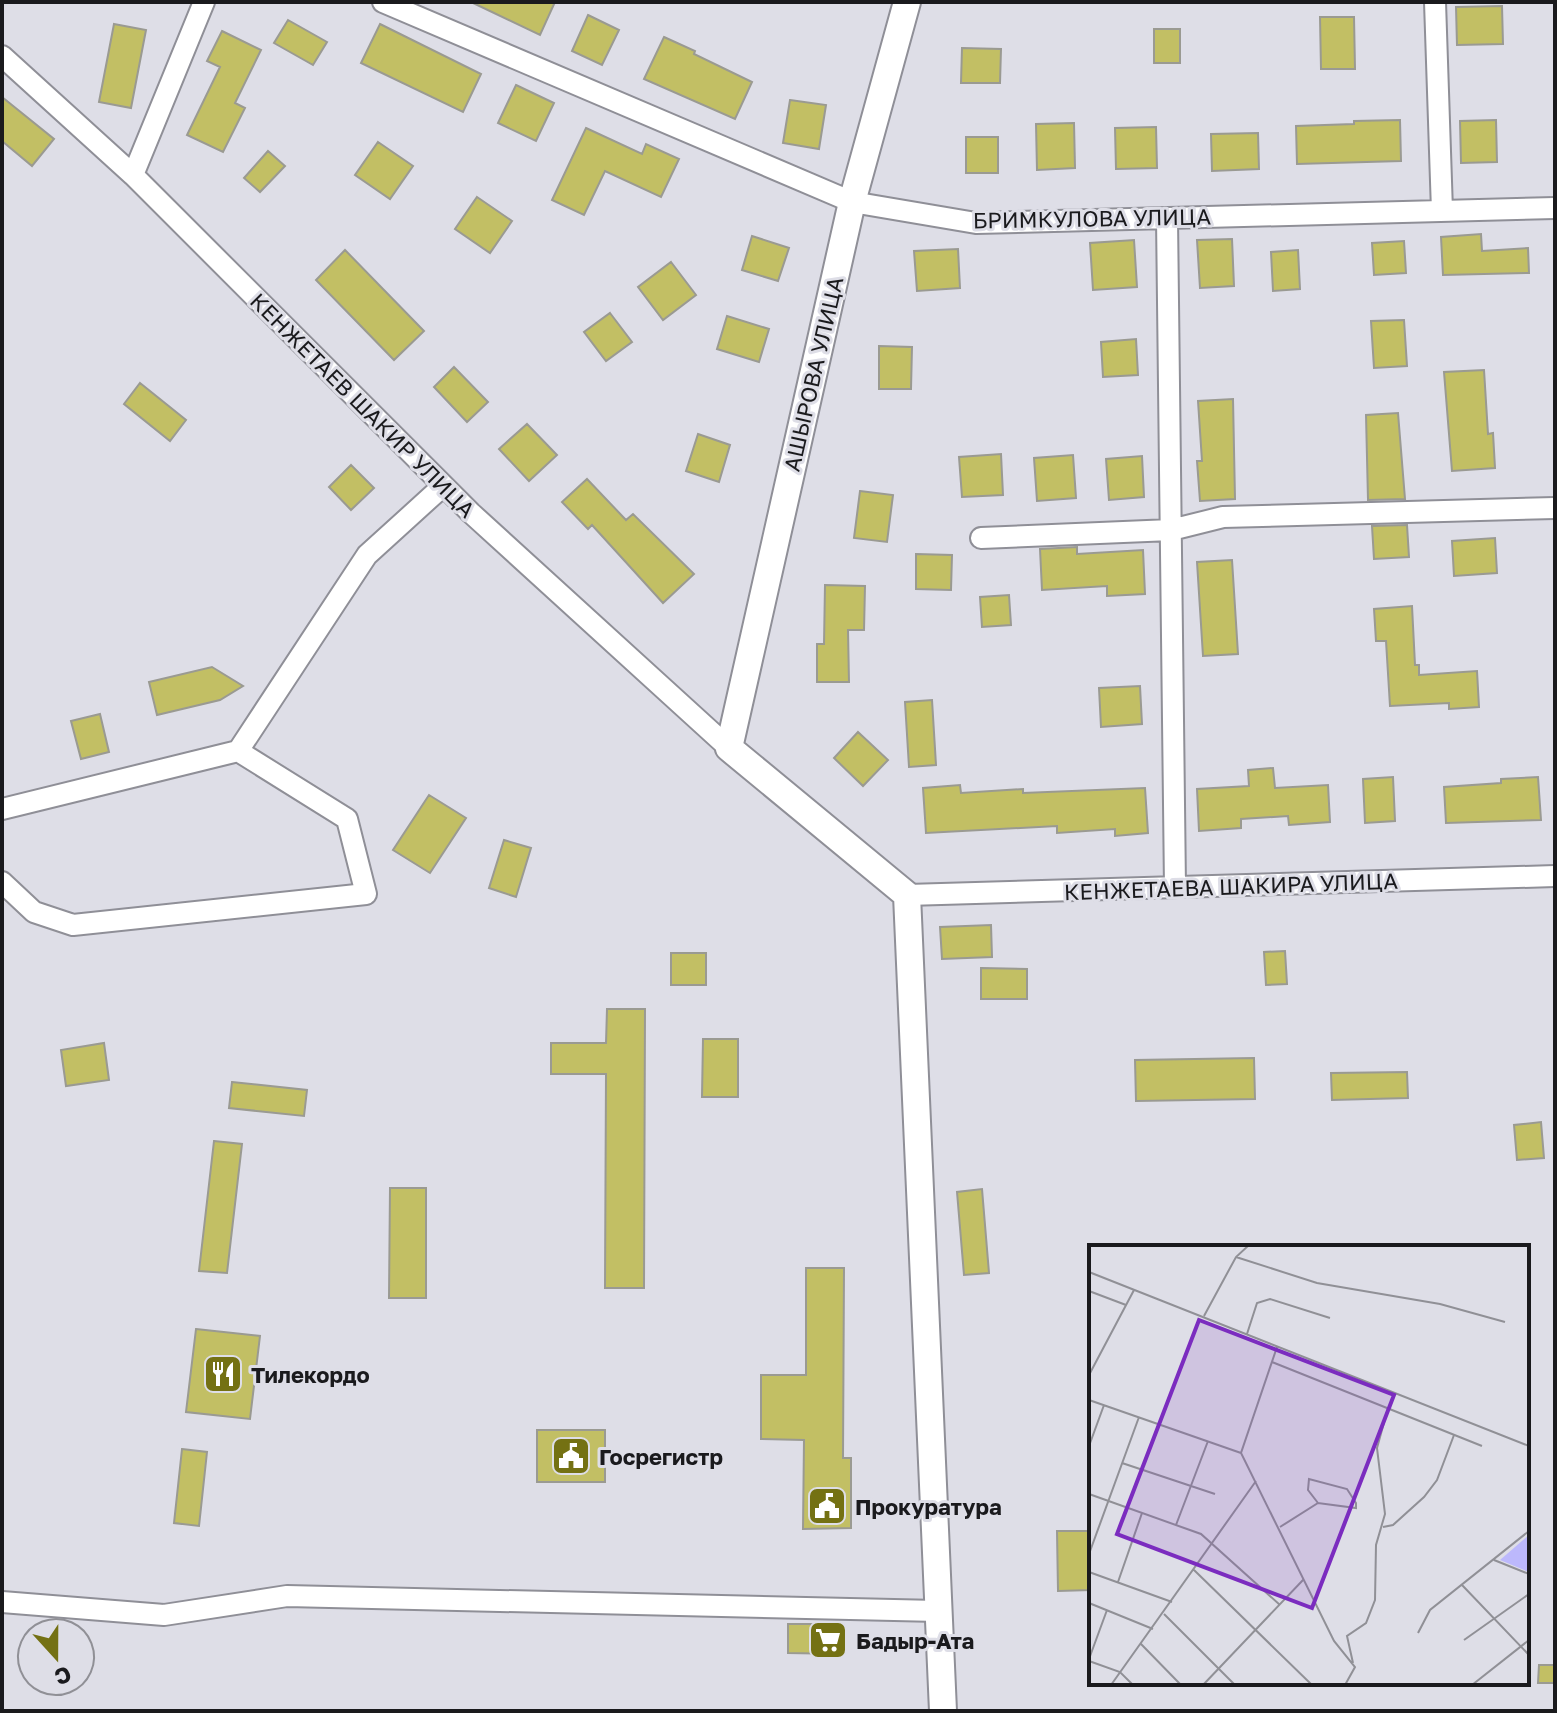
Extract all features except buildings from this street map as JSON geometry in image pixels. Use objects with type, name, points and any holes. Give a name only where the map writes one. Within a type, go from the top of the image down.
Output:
[{"type":"street","points":[[133,175],[204,2]]},
{"type":"street","name":"БРИМКУЛОВА УЛИЦА","points":[[383,2],[852,202],[976,223],[1555,208]]},
{"type":"street","name":"АШЫРОВА УЛИЦА","points":[[729,748],[852,202],[907,2]]},
{"type":"street","points":[[1435,2],[1442,211]]},
{"type":"street","name":"КЕНЖЕТАЕВ ШАКИР УЛИЦА","points":[[2,56],[133,175],[443,486],[729,748]]},
{"type":"street","points":[[1167,218],[1175,887]]},
{"type":"street","points":[[2,809],[238,751],[367,555],[443,486]]},
{"type":"street","points":[[981,538],[1171,530],[1223,517],[1555,508]]},
{"type":"street","points":[[729,748],[907,895],[943,1711]]},
{"type":"street","points":[[2,882],[34,912],[73,925],[366,894],[347,819],[238,751]]},
{"type":"street","name":"КЕНЖЕТАЕВА ШАКИРА УЛИЦА","points":[[907,895],[1555,876]]},
{"type":"street","points":[[3,1600],[164,1615],[287,1596],[938,1611]]},
{"type":"place","name":"Тилекордо","points":[[223,1374]]},
{"type":"place","name":"Госрегистр","points":[[571,1456]]},
{"type":"place","name":"Прокуратура","points":[[827,1506]]},
{"type":"place","name":"Бадыр-Ата","points":[[828,1640]]}]
